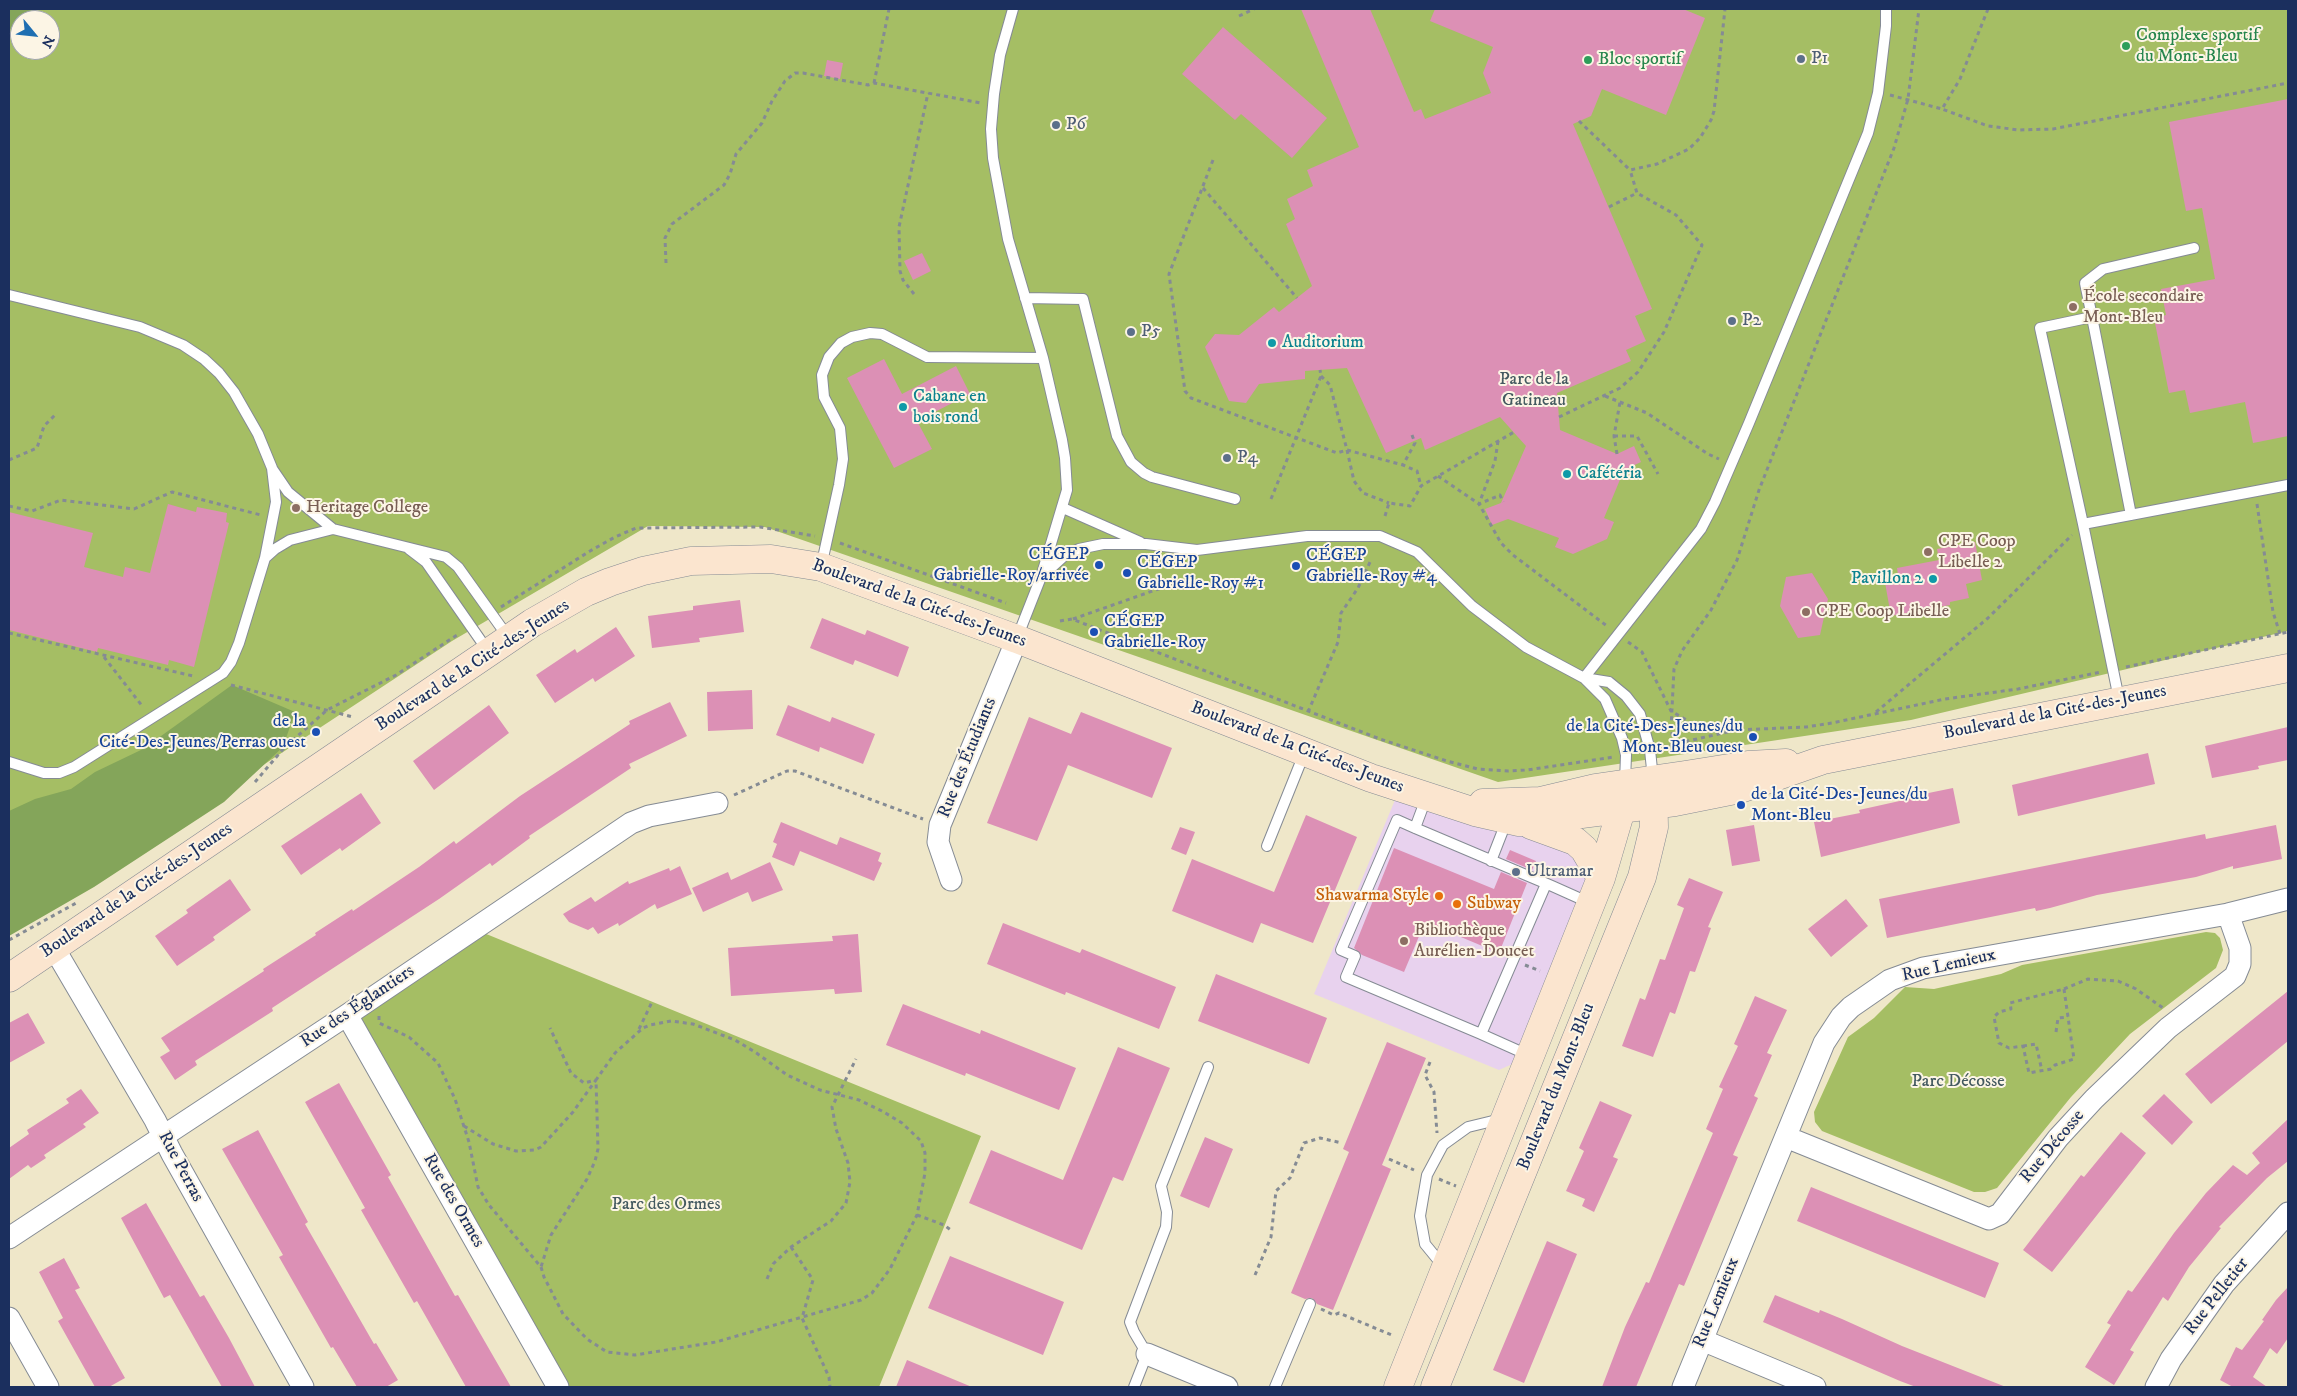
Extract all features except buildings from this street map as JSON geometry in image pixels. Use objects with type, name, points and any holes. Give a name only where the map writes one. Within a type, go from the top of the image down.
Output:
[{"type":"street","name":"Boulevard de la Cité-des-Jeunes","points":[[9,978],[498,645],[586,592],[643,571],[691,561],[771,559],[821,567],[1017,639],[1305,753],[1400,788],[1475,812],[1513,821],[1623,797],[1653,793],[1748,765],[1823,760],[2288,668]]},
{"type":"street","name":"Rue des Étudiants","points":[[951,880],[938,842],[940,825],[1017,639]]},
{"type":"street","name":"Boulevard du Mont-Bleu","points":[[1434,1387],[1642,877],[1654,827],[1653,793]]},
{"type":"street","name":"Boulevard de la Cité-des-Jeunes","points":[[1435,798],[1498,804],[1623,797]]},
{"type":"street","name":"Boulevard du Mont-Bleu","points":[[1398,1387],[1601,878],[1623,797]]},
{"type":"street","name":"Rue des Églantiers","points":[[9,1238],[347,1015],[631,824],[649,816],[717,803]]},
{"type":"street","points":[[1513,821],[1550,831],[1575,841],[1584,849],[1601,878]]},
{"type":"street","name":"Rue Lemieux","points":[[1683,1387],[1831,1031],[1851,1007],[1890,980],[1923,968],[2228,914],[2288,899]]},
{"type":"street","name":"Rue Décosse","points":[[1786,1137],[1989,1219],[2000,1214],[2058,1138],[2094,1099],[2179,1020],[2235,976],[2240,964],[2240,948],[2228,914]]},
{"type":"street","name":"Rue Perras","points":[[54,948],[163,1136],[303,1387]]},
{"type":"street","name":"Rue des Ormes","points":[[347,1015],[558,1387]]},
{"type":"street","name":"Rue Pelletier","points":[[2156,1387],[2186,1337],[2224,1284],[2288,1213]]},
{"type":"street","points":[[9,1318],[48,1387]]},
{"type":"street","points":[[1702,1340],[1815,1387]]},
{"type":"street","points":[[1147,1354],[1227,1387]]},
{"type":"lane","points":[[1013,9],[1000,54],[992,106],[991,144],[1008,239],[1043,358],[1066,458],[1067,490],[1063,508],[1040,577],[1017,639]]},
{"type":"lane","points":[[1584,678],[1700,529],[1731,464],[1868,133],[1878,93],[1886,26],[1886,9]]},
{"type":"lane","points":[[2131,515],[2086,283],[2103,269],[2194,248]]},
{"type":"lane","points":[[9,295],[140,327],[183,345],[204,359],[220,373],[246,411],[272,468],[288,492],[333,528],[446,557],[458,567],[498,645]]},
{"type":"lane","points":[[1026,298],[1083,299],[1106,398],[1117,436],[1131,462],[1152,477],[1235,499]]},
{"type":"lane","points":[[2092,317],[2040,328],[2119,700]]},
{"type":"lane","points":[[821,567],[843,459],[840,428],[824,397],[822,375],[829,357],[841,343],[852,337],[870,333],[882,334],[927,357],[1043,358]]},
{"type":"lane","points":[[9,762],[44,773],[59,773],[74,768],[223,673],[231,662],[238,643],[265,558],[276,502],[272,468]]},
{"type":"lane","points":[[2083,524],[2288,485]]},
{"type":"lane","points":[[1063,508],[1146,544]]},
{"type":"lane","points":[[265,558],[290,540],[333,528]]},
{"type":"lane","points":[[1040,577],[1056,561],[1080,549],[1103,544],[1146,544],[1197,550],[1308,536],[1380,536],[1417,552],[1472,606],[1526,647],[1584,678],[1605,699],[1615,718],[1626,755],[1623,797]]},
{"type":"lane","points":[[404,546],[426,562],[498,645]]},
{"type":"lane","points":[[1584,678],[1609,682],[1626,696],[1640,714],[1650,750],[1653,793]]},
{"type":"lane","points":[[1267,846],[1305,753]]},
{"type":"lane","points":[[1415,828],[1435,798]]},
{"type":"lane","points":[[1530,1056],[1346,977],[1355,956],[1341,950],[1397,820],[1591,903]]},
{"type":"lane","points":[[1491,861],[1513,821]]},
{"type":"lane","points":[[1481,1034],[1546,884]]},
{"type":"lane","points":[[1134,1387],[1147,1354],[1130,1322],[1166,1227],[1167,1212],[1161,1186],[1208,1067]]},
{"type":"lane","points":[[1445,1270],[1425,1244],[1420,1216],[1427,1175],[1443,1145],[1468,1127],[1505,1119]]},
{"type":"lane","points":[[1275,1387],[1310,1304]]},
{"type":"path","points":[[874,83],[889,9]]},
{"type":"path","points":[[1239,16],[1254,9]]},
{"type":"path","points":[[1630,170],[1657,164],[1688,149],[1700,138],[1711,120],[1725,9]]},
{"type":"path","points":[[1674,744],[1670,728],[1674,669],[1677,660],[1711,610],[1737,560],[1759,490],[1894,148],[1908,99],[1919,9]]},
{"type":"path","points":[[1942,109],[1960,79],[1988,9]]},
{"type":"path","points":[[666,263],[665,238],[668,229],[680,216],[724,185],[730,174],[736,154],[762,123],[778,92],[791,76],[799,72],[868,85],[874,83],[992,106]]},
{"type":"path","points":[[1908,99],[1996,127],[2019,130],[2052,129],[2288,83]]},
{"type":"path","points":[[914,294],[903,280],[900,271],[899,227],[928,93]]},
{"type":"path","points":[[1559,417],[1620,388],[1638,372],[1656,347],[1702,245],[1676,215],[1637,192],[1630,170],[1579,121]]},
{"type":"path","points":[[1213,160],[1169,274],[1185,391],[1191,398],[1337,453],[1347,450],[1403,465],[1417,471],[1421,486]]},
{"type":"path","points":[[1203,188],[1297,298]]},
{"type":"path","points":[[1609,207],[1637,192]]},
{"type":"path","points":[[1271,499],[1321,376],[1320,370]]},
{"type":"path","points":[[1321,376],[1330,385],[1354,481],[1363,493],[1389,503],[1410,506],[1421,486],[1514,432]]},
{"type":"path","points":[[1604,396],[1646,413],[1708,454],[1731,464]]},
{"type":"path","points":[[1617,454],[1614,436],[1620,402]]},
{"type":"path","points":[[9,460],[37,448],[44,426],[55,415]]},
{"type":"path","points":[[1403,465],[1415,444],[1412,435]]},
{"type":"path","points":[[1614,436],[1637,436],[1658,474]]},
{"type":"path","points":[[1479,504],[1495,460],[1498,441]]},
{"type":"path","points":[[1438,476],[1479,504],[1501,543],[1513,555],[1642,652],[1671,711],[1711,735]]},
{"type":"path","points":[[2255,491],[2273,612],[2280,634]]},
{"type":"path","points":[[9,506],[32,511],[61,500],[134,509],[172,492],[259,514],[273,521]]},
{"type":"path","points":[[1479,504],[1500,495],[1503,502]]},
{"type":"path","points":[[1385,516],[1389,503]]},
{"type":"path","points":[[1874,714],[1988,618],[2083,524]]},
{"type":"path","points":[[1308,712],[1338,642],[1341,613],[1358,588],[1371,560]]},
{"type":"path","points":[[1060,621],[1072,619],[1181,581],[1191,582]]},
{"type":"path","points":[[1072,619],[1308,712],[1418,752],[1478,768],[1508,771],[1528,770],[1626,755]]},
{"type":"path","points":[[1650,750],[1736,730],[1806,727],[1945,699],[2046,684],[2288,632]]},
{"type":"path","points":[[104,656],[152,718]]},
{"type":"path","points":[[717,803],[787,771],[795,771],[940,825]]},
{"type":"path","points":[[1513,960],[1543,972]]},
{"type":"path","points":[[2042,1071],[2036,1044],[2009,1048],[1999,1043],[1994,1017],[1999,1012],[2011,1009],[2010,1002],[2064,989],[2088,979],[2118,980],[2136,989],[2179,1020]]},
{"type":"path","points":[[2023,1046],[2028,1073],[2051,1069],[2055,1065],[2074,1059],[2064,989]]},
{"type":"path","points":[[638,1032],[652,1002]]},
{"type":"path","points":[[379,1015],[379,1023],[409,1037],[438,1063],[455,1099],[464,1126],[478,1187],[489,1205],[541,1267],[544,1277],[563,1314],[587,1339],[606,1352],[634,1355],[716,1342],[861,1300],[872,1293],[890,1269],[917,1215],[925,1173],[925,1153],[921,1142],[902,1123],[882,1111],[859,1100],[836,1095],[787,1076],[756,1052],[735,1040],[692,1024],[671,1021],[650,1025],[638,1032],[616,1053],[573,1112],[547,1141],[535,1150],[516,1151],[493,1144],[464,1126]]},
{"type":"path","points":[[2056,1032],[2058,1018],[2068,1017]]},
{"type":"path","points":[[550,1028],[571,1073],[584,1083],[596,1080]]},
{"type":"path","points":[[766,1279],[773,1264],[791,1247],[831,1221],[846,1203],[850,1182],[848,1163],[836,1129],[832,1107],[836,1095],[850,1074],[856,1058]]},
{"type":"path","points":[[1430,1062],[1425,1075],[1434,1092],[1439,1153]]},
{"type":"path","points":[[541,1267],[551,1235],[587,1179],[595,1161],[598,1149],[596,1080]]},
{"type":"path","points":[[1255,1275],[1271,1237],[1276,1191],[1290,1178],[1304,1143],[1320,1138],[1342,1143]]},
{"type":"path","points":[[917,1215],[944,1225],[952,1231]]},
{"type":"path","points":[[791,1247],[813,1280],[802,1318],[829,1377],[830,1387]]},
{"type":"path","points":[[1310,1304],[1334,1314],[1339,1313],[1402,1339]]},
{"type":"shaded area","points":[[1400,788],[1592,861],[1530,1056],[1499,1070],[1314,994]]},
{"type":"green space","name":"Parc de la Gatineau","points":[[9,9],[2288,9],[2288,631],[1911,720],[1498,782],[765,527],[648,526],[452,641],[9,932]]},
{"type":"green space","points":[[9,9],[37,9],[10,10],[9,30]]},
{"type":"green space","points":[[232,685],[295,712],[283,747],[224,802],[94,887],[9,936],[9,811],[35,799],[71,789],[95,772],[143,749]]},
{"type":"green space","name":"Parc des Ormes","points":[[474,929],[981,1136],[879,1387],[558,1387],[347,1015]]},
{"type":"green space","name":"Parc Décosse","points":[[2206,932],[2215,933],[2220,938],[2223,950],[2216,968],[2130,1034],[2071,1097],[1997,1188],[1985,1192],[1974,1192],[1822,1131],[1815,1122],[1814,1112],[1848,1037],[1874,1018],[1905,987],[1934,989],[2001,974],[2022,965]]},
{"type":"place","name":"Complexe sportif du Mont-Bleu","points":[[2126,46]]},
{"type":"place","name":"P1","points":[[1801,59]]},
{"type":"place","name":"Bloc sportif","points":[[1588,60]]},
{"type":"place","name":"P6","points":[[1056,125]]},
{"type":"place","name":"École secondaire Mont-Bleu","points":[[2073,307]]},
{"type":"place","name":"P2","points":[[1732,321]]},
{"type":"place","name":"P5","points":[[1131,332]]},
{"type":"place","name":"Auditorium","points":[[1272,343]]},
{"type":"place","name":"Cabane en bois rond","points":[[903,407]]},
{"type":"place","name":"P4","points":[[1227,458]]},
{"type":"place","name":"Cafétéria","points":[[1567,474]]},
{"type":"place","name":"Heritage College","points":[[296,508]]},
{"type":"place","name":"CPE Coop Libelle 2","points":[[1928,552]]},
{"type":"place","name":"CÉGEP Gabrielle-Roy/arrivée","points":[[1099,565]]},
{"type":"place","name":"CÉGEP Gabrielle-Roy #4","points":[[1296,566]]},
{"type":"place","name":"CÉGEP Gabrielle-Roy #1","points":[[1127,573]]},
{"type":"place","name":"Pavillon 2","points":[[1933,579]]},
{"type":"place","name":"CPE Coop Libelle","points":[[1806,612]]},
{"type":"place","name":"CÉGEP Gabrielle-Roy","points":[[1094,632]]},
{"type":"place","name":"de la Cité-Des-Jeunes/Perras ouest","points":[[316,732]]},
{"type":"place","name":"de la Cité-Des-Jeunes/du Mont-Bleu ouest","points":[[1753,737]]},
{"type":"place","name":"de la Cité-Des-Jeunes/du Mont-Bleu","points":[[1741,805]]},
{"type":"place","name":"Ultramar","points":[[1516,872]]},
{"type":"place","name":"Shawarma Style","points":[[1439,896]]},
{"type":"place","name":"Subway","points":[[1457,904]]},
{"type":"place","name":"Bibliothèque Aurélien-Doucet","points":[[1404,941]]}]
